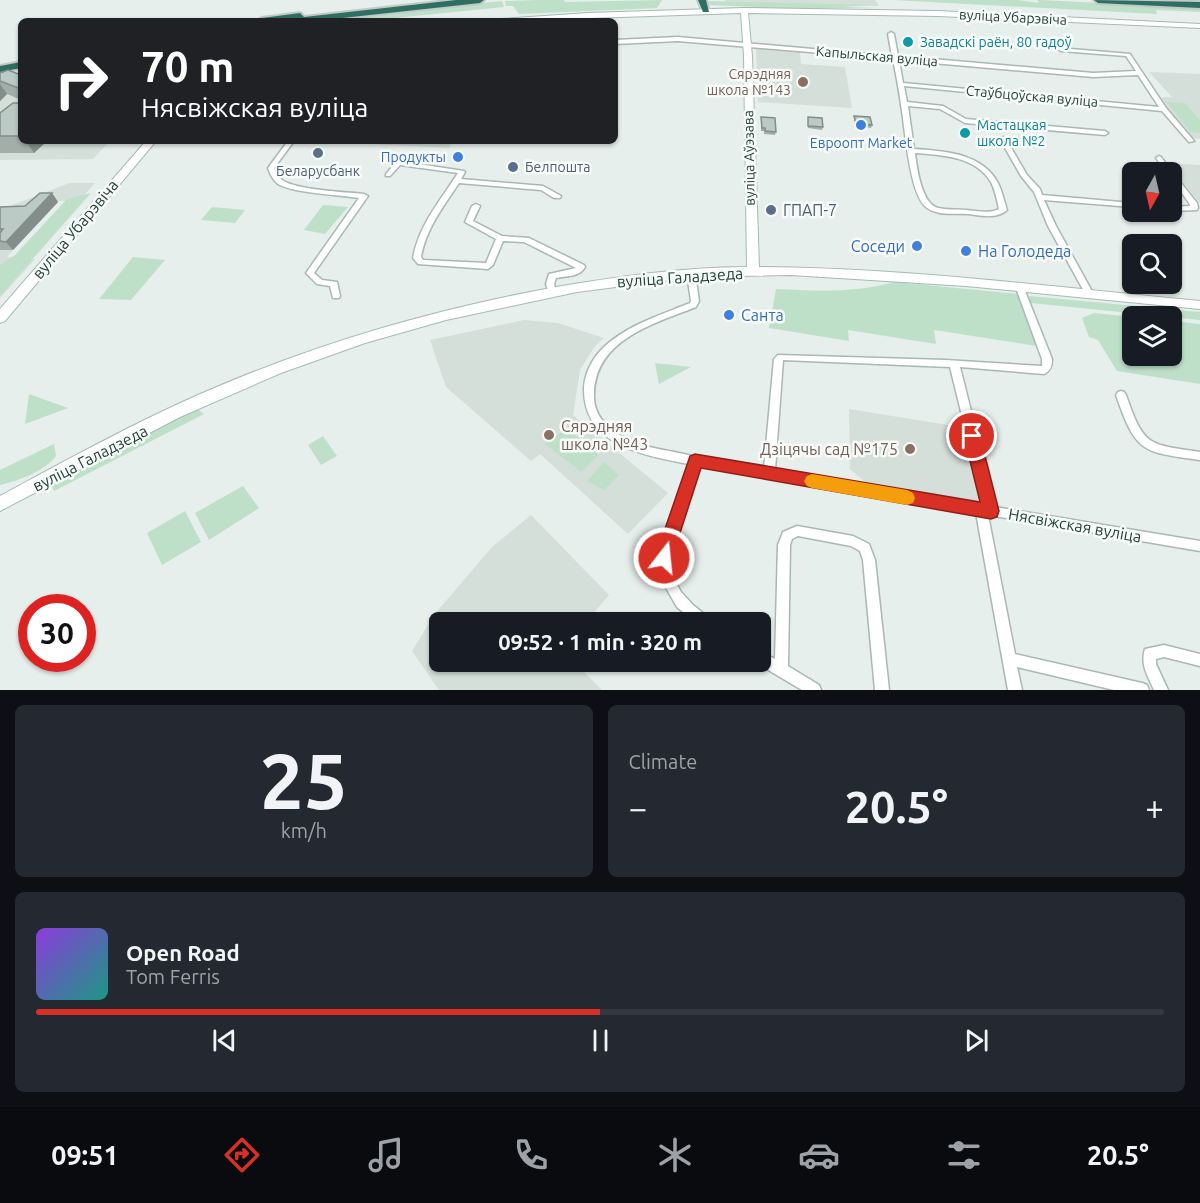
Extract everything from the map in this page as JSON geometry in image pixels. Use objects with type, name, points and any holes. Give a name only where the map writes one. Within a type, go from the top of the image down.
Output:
[{"type":"highway","points":[[288,18],[447,0]]},
{"type":"highway","points":[[317,18],[480,0]]},
{"type":"highway","points":[[702,0],[706,10]]},
{"type":"highway","points":[[1098,0],[1200,3]]},
{"type":"highway","points":[[1163,0],[1200,3]]},
{"type":"highway","points":[[0,67],[18,64]]},
{"type":"main road","name":"вуліца Убарэвіча","points":[[557,18],[706,10],[895,11],[1200,26]]},
{"type":"main road","name":"вуліца Аўэзава","points":[[744,10],[747,44],[753,272]]},
{"type":"main road","name":"вуліца Убарэвіча","points":[[0,318],[148,144]]},
{"type":"main road","name":"вуліца Галадзеда","points":[[0,504],[232,387],[369,336],[551,288],[691,274],[753,272],[867,274],[1200,305]]},
{"type":"main road","name":"вуліца Галадзеда","points":[[0,494],[115,438],[179,412]]},
{"type":"street","points":[[891,34],[905,104],[911,151],[922,200],[926,205],[937,209],[989,214],[1003,210],[994,181],[977,164],[944,153],[911,151]]},
{"type":"street","name":"Капыльская вуліца","points":[[618,42],[678,39],[1093,75],[1139,73]]},
{"type":"street","points":[[1061,49],[1126,54],[1164,109],[1191,141]]},
{"type":"street","name":"Стаўбцоўская вуліца","points":[[900,84],[1164,109]]},
{"type":"street","points":[[905,104],[941,107],[965,121],[1105,133]]},
{"type":"street","points":[[1003,139],[1024,176],[1040,197],[1052,226],[1090,295]]},
{"type":"street","points":[[289,144],[271,168],[271,172],[281,183],[297,188],[364,196],[310,273],[320,282],[334,284],[336,296]]},
{"type":"street","points":[[1159,158],[1162,162]]},
{"type":"street","points":[[388,175],[398,164],[462,172],[424,232],[418,247],[417,258],[421,262],[479,268],[489,265],[500,238]]},
{"type":"street","points":[[457,181],[543,188],[557,196]]},
{"type":"street","points":[[1182,189],[1193,203],[1194,208],[1182,208]]},
{"type":"street","points":[[1040,197],[1122,204]]},
{"type":"street","points":[[476,206],[469,222],[500,238],[526,240],[581,267],[574,273],[552,276],[551,288]]},
{"type":"street","name":"Нясвіжская вуліца","points":[[691,274],[695,301],[693,305],[643,326],[612,344],[594,365],[588,394],[589,408],[600,425],[613,436],[650,451],[695,461],[1200,546]]},
{"type":"street","points":[[769,473],[781,357],[1044,370],[1047,359],[1020,288]]},
{"type":"street","points":[[954,364],[986,511],[1015,690]]},
{"type":"street","points":[[1120,395],[1131,427],[1143,444],[1200,456]]},
{"type":"street","points":[[688,612],[675,596],[666,575],[664,558],[695,461]]},
{"type":"street","points":[[781,670],[784,545],[787,536],[797,531],[853,541],[865,548],[869,560],[882,690]]},
{"type":"street","points":[[1161,690],[1149,664],[1150,654],[1164,651],[1200,660]]},
{"type":"street","points":[[1010,659],[1142,690]]},
{"type":"street","points":[[771,664],[814,690]]},
{"type":"shaded area","points":[[725,0],[875,0],[879,6],[726,3]]},
{"type":"shaded area","name":"Сярэдняя школа №143","points":[[756,47],[800,51],[801,64],[845,67],[852,108],[758,102]]},
{"type":"shaded area","points":[[1149,72],[1200,74],[1200,139],[1192,138],[1159,98],[1172,97]]},
{"type":"shaded area","points":[[18,77],[18,144],[107,144],[93,159],[0,160],[0,80]]},
{"type":"shaded area","points":[[372,144],[451,144],[449,148]]},
{"type":"shaded area","points":[[1182,164],[1200,165],[1200,203],[1182,180]]},
{"type":"shaded area","points":[[69,183],[95,183],[79,201],[58,201],[7,257],[35,259],[0,298],[0,210]]},
{"type":"shaded area","name":"Сярэдняя школа №43","points":[[524,320],[558,323],[604,338],[595,346],[580,370],[573,415],[668,493],[628,534],[540,454],[531,461],[446,387],[430,340]]},
{"type":"shaded area","name":"Дзіцячы сад №175","points":[[849,409],[967,428],[981,504],[871,487],[850,469]]},
{"type":"shaded area","points":[[531,515],[609,595],[595,612],[437,612],[492,547]]},
{"type":"shaded area","points":[[429,623],[429,672],[584,672],[602,690],[439,690],[412,651]]},
{"type":"green space","points":[[564,0],[565,2],[662,0],[657,8],[519,14],[513,6],[506,6],[505,1]]},
{"type":"green space","points":[[892,0],[1017,0],[1039,3],[1037,0],[1040,0],[1200,8],[1200,12],[1156,10],[1157,14]]},
{"type":"green space","points":[[502,1],[504,7],[395,18],[339,18]]},
{"type":"green space","points":[[708,1],[869,5],[844,7],[878,8],[722,8],[756,7],[710,5]]},
{"type":"green space","points":[[1166,102],[1185,103],[1200,120],[1200,133],[1191,132]]},
{"type":"green space","points":[[91,193],[0,296],[0,265],[15,255],[67,199]]},
{"type":"green space","points":[[323,205],[348,207],[325,234],[304,230]]},
{"type":"green space","points":[[212,207],[245,210],[235,223],[201,220]]},
{"type":"green space","points":[[133,257],[165,260],[131,300],[99,299]]},
{"type":"green space","points":[[895,282],[1018,294],[1037,346],[934,330],[936,344],[848,330],[849,341],[769,328],[776,289],[850,290]]},
{"type":"green space","points":[[1029,296],[1136,306],[1122,306],[1122,312],[1031,303]]},
{"type":"green space","points":[[1182,310],[1200,312],[1200,320],[1182,318]]},
{"type":"green space","points":[[1094,313],[1122,316],[1122,366],[1182,366],[1182,322],[1200,324],[1200,384],[1117,371],[1098,340],[1089,337],[1082,318]]},
{"type":"green space","points":[[655,363],[691,367],[659,384]]},
{"type":"green space","points":[[29,394],[68,408],[25,424]]},
{"type":"green space","points":[[196,408],[204,414],[54,491],[52,486],[54,481]]},
{"type":"green space","points":[[566,429],[599,455],[581,472],[545,444]]},
{"type":"green space","points":[[323,436],[337,456],[321,465],[308,445]]},
{"type":"green space","points":[[54,444],[56,456],[45,466],[23,478],[0,485],[0,470]]},
{"type":"green space","points":[[604,462],[619,475],[604,490],[587,481]]},
{"type":"green space","points":[[243,486],[259,508],[209,540],[195,513]]},
{"type":"green space","points":[[185,511],[201,542],[162,565],[147,533]]},
{"type":"building","points":[[8,70],[18,74],[18,88],[0,81],[0,73]]},
{"type":"building","points":[[13,103],[18,103],[18,136],[0,136],[0,113]]},
{"type":"building","points":[[854,116],[870,117],[872,125],[856,123]]},
{"type":"building","points":[[761,117],[775,118],[776,132],[765,131],[765,128],[762,128]]},
{"type":"building","points":[[808,117],[822,118],[823,127],[808,126]]},
{"type":"building","points":[[40,193],[52,193],[6,242],[0,241],[0,233],[3,229],[0,229],[0,207],[25,206]]},
{"type":"slow traffic","points":[[812,481],[907,498]]},
{"type":"place","name":"Завадскі раён, 80 гадоў","points":[[908,42]]},
{"type":"place","name":"Сярэдняя школа №143","points":[[803,82]]},
{"type":"place","name":"Евроопт Market","points":[[861,125]]},
{"type":"place","name":"Мастацкая школа №2","points":[[965,133]]},
{"type":"place","name":"Беларусбанк","points":[[318,153]]},
{"type":"place","name":"Продукты","points":[[458,157]]},
{"type":"place","name":"Белпошта","points":[[513,167]]},
{"type":"place","name":"ГПАП-7","points":[[771,210]]},
{"type":"place","name":"Соседи","points":[[917,246]]},
{"type":"place","name":"На Голодеда","points":[[966,251]]},
{"type":"place","name":"Санта","points":[[729,315]]},
{"type":"place","name":"Сярэдняя школа №43","points":[[549,435]]},
{"type":"place","name":"Дзіцячы сад №175","points":[[910,449]]},
{"type":"route","points":[[664,558],[695,461],[991,511],[972,436]]}]
